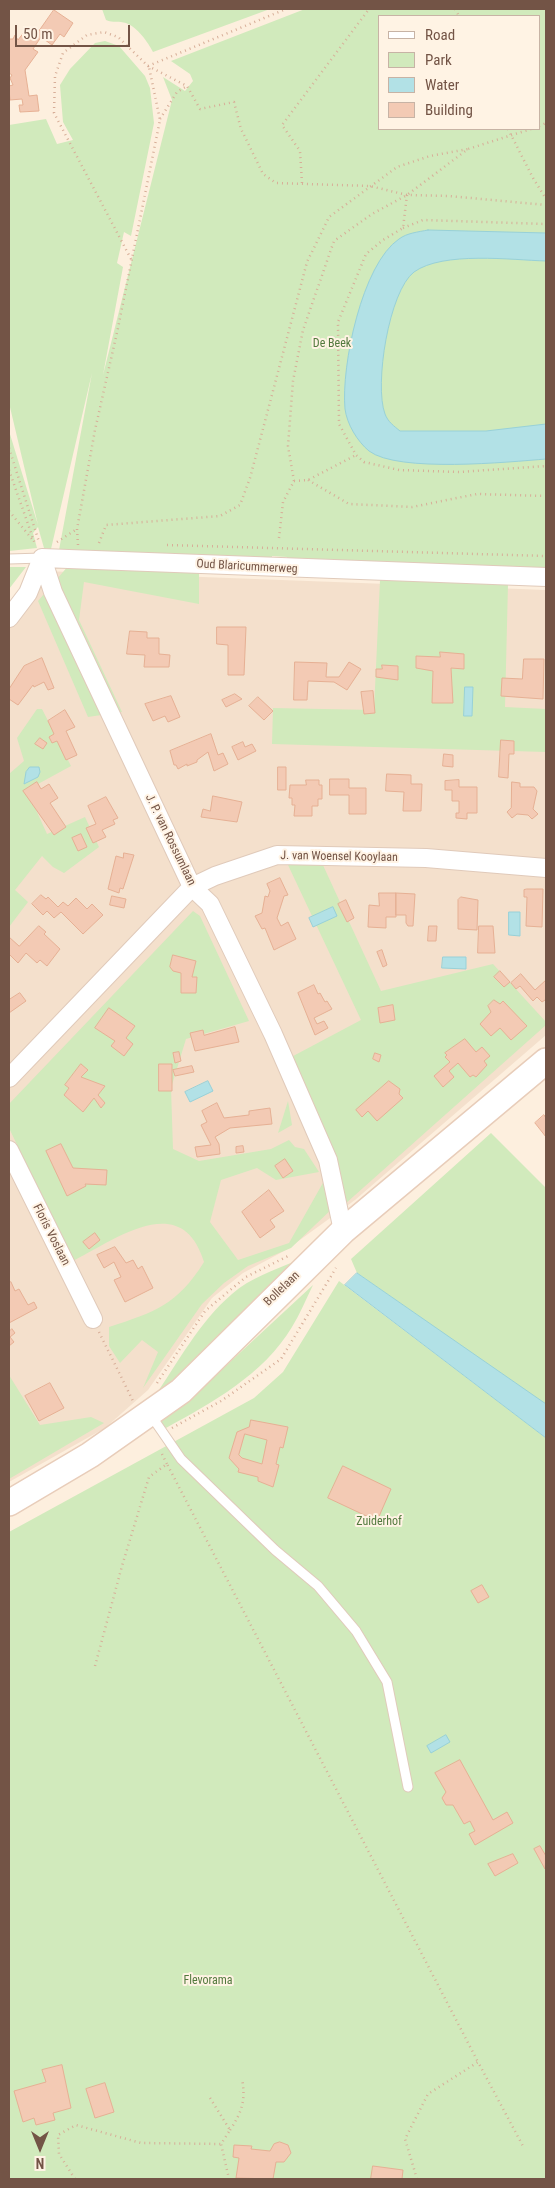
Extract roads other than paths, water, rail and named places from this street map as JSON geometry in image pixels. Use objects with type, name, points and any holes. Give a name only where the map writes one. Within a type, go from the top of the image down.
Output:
[{"type":"main road","name":"Bollelaan","points":[[9,1503],[90,1455],[143,1411],[181,1391],[343,1231],[546,1061]]},
{"type":"street","name":"Oud Blaricummerweg","points":[[42,558],[546,577]]},
{"type":"street","points":[[9,618],[28,594],[42,558]]},
{"type":"street","name":"J. P. van Rossumlaan","points":[[42,558],[53,592],[192,887],[210,904],[277,1042],[328,1160],[343,1231]]},
{"type":"street","name":"J. van Woensel Kooylaan","points":[[9,1078],[192,887],[215,876],[276,855],[426,858],[546,868]]},
{"type":"street","name":"Floris Voslaan","points":[[9,1150],[93,1319]]},
{"type":"lane","points":[[9,559],[42,558]]},
{"type":"lane","points":[[143,1411],[181,1459],[274,1550],[318,1586],[356,1631],[387,1682],[408,1787]]},
{"type":"water","points":[[428,230],[546,233],[546,261],[460,259],[427,265],[414,272],[405,282],[397,298],[386,339],[381,382],[382,400],[386,417],[400,431],[486,431],[546,424],[546,459],[481,464],[404,462],[383,458],[369,451],[353,432],[346,415],[345,390],[351,343],[365,292],[374,270],[386,252],[399,239],[413,233]]},
{"type":"water","points":[[465,687],[473,687],[472,716],[464,716]]},
{"type":"water","points":[[30,767],[39,767],[40,772],[38,777],[24,784],[26,772]]},
{"type":"water","points":[[333,907],[337,916],[313,927],[309,918]]},
{"type":"water","points":[[509,912],[520,912],[520,936],[509,935]]},
{"type":"water","points":[[443,957],[466,957],[466,969],[442,968]]},
{"type":"water","points":[[208,1081],[213,1091],[190,1102],[185,1092]]},
{"type":"water","points":[[357,1273],[546,1404],[546,1438],[345,1285]]},
{"type":"water","points":[[446,1735],[450,1742],[431,1753],[427,1746]]},
{"type":"park label","name":"De Beek","points":[[332,344]]},
{"type":"park label","name":"Zuiderhof","points":[[379,1522]]},
{"type":"park label","name":"Flevorama","points":[[208,1981]]}]
